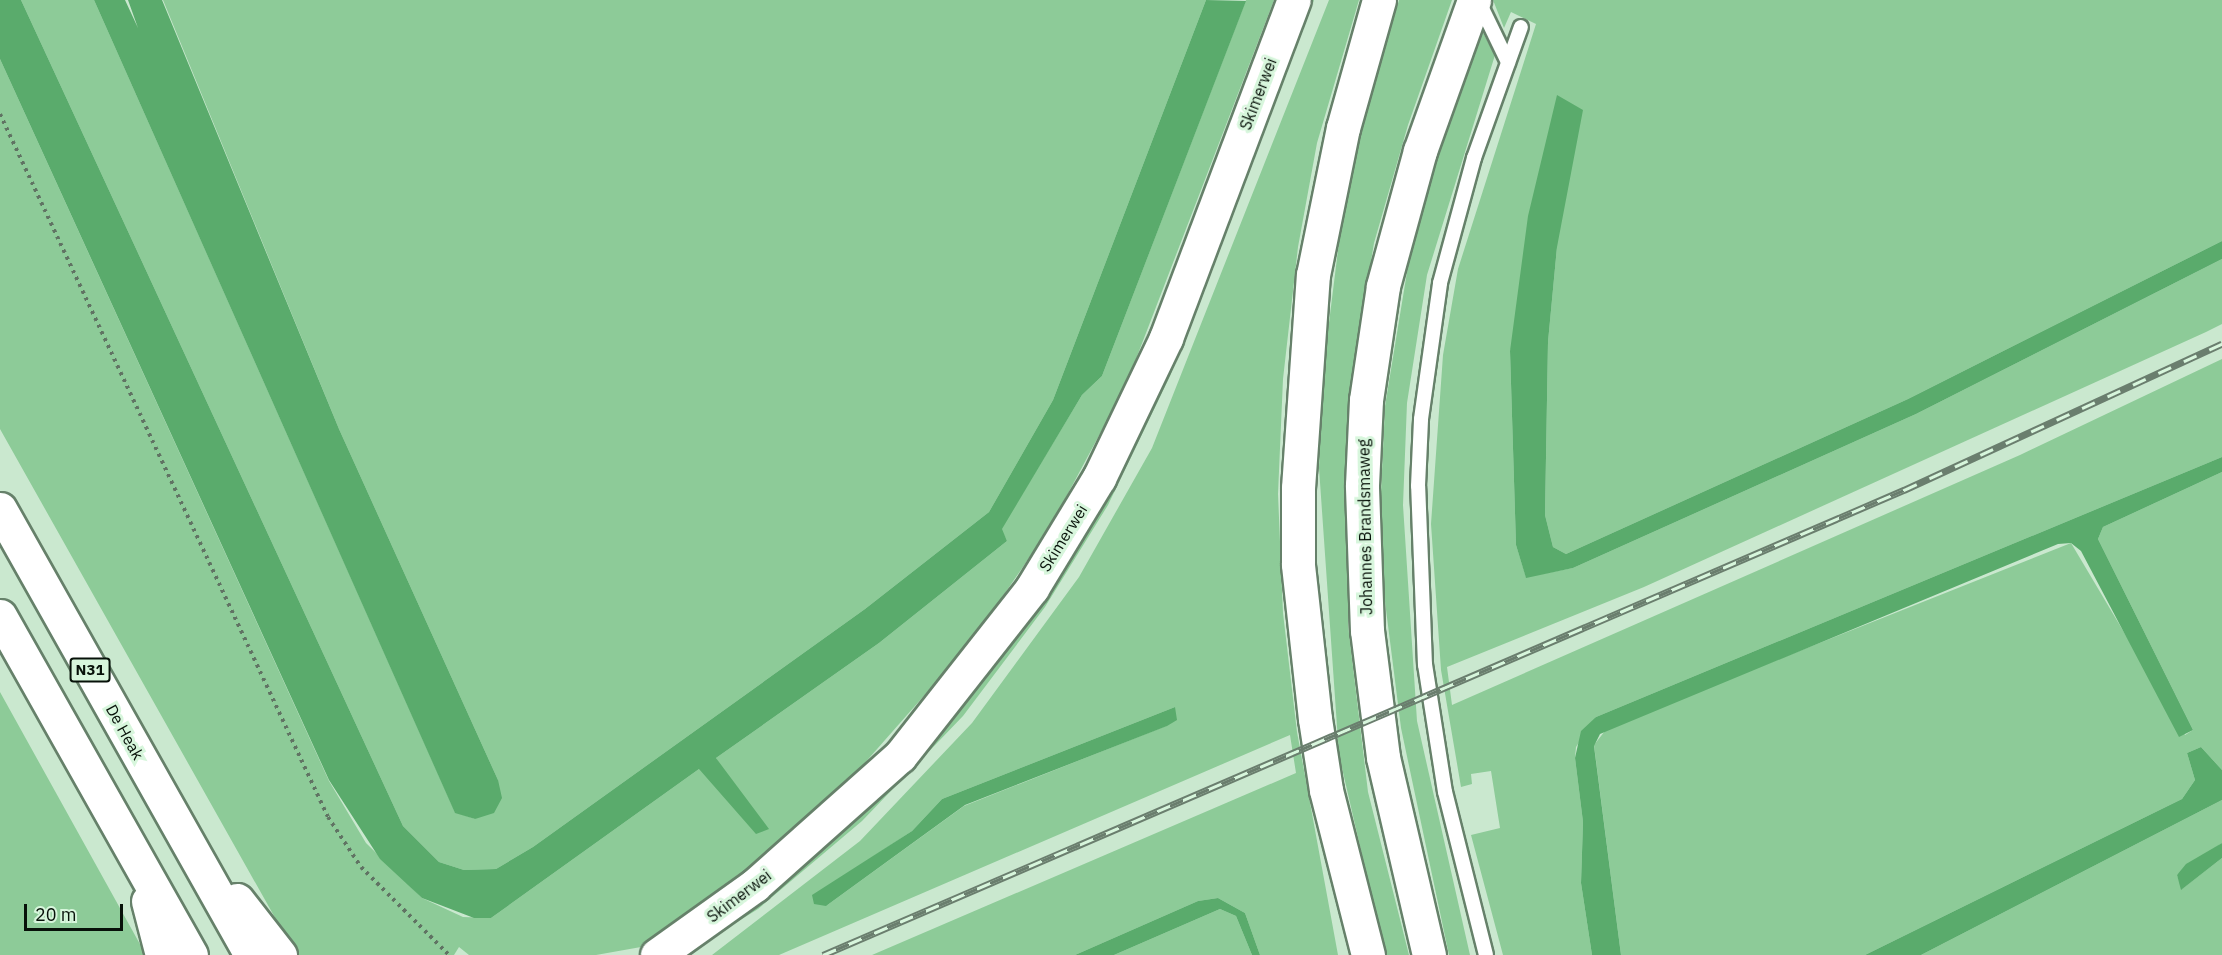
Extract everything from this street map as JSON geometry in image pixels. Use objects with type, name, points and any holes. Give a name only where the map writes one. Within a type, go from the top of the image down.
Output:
[{"type":"main road","name":"Skimerwei","points":[[657,955],[755,885],[892,763],[961,684],[1032,588],[1099,478],[1166,338],[1294,0]]},
{"type":"main road","points":[[1368,955],[1326,790],[1306,652],[1298,488],[1313,275],[1343,128],[1379,0]]},
{"type":"main road","name":"Johannes Brandsmaweg","points":[[1429,955],[1383,757],[1367,631],[1362,485],[1366,400],[1383,286],[1420,151],[1473,0]]},
{"type":"main road","name":"De Heak","points":[[0,509],[251,955]]},
{"type":"main road","points":[[0,616],[191,955]]},
{"type":"main road","name":"N31","points":[[180,831],[280,955]]},
{"type":"main road","points":[[137,859],[162,955]]},
{"type":"lane","points":[[1478,0],[1508,62]]},
{"type":"lane","points":[[1486,955],[1448,802],[1425,665],[1418,486],[1420,419],[1440,283],[1508,62],[1521,27]]},
{"type":"path","points":[[0,114],[328,817],[361,867],[449,955]]},
{"type":"shaded area","points":[[0,0],[21,0],[403,826],[439,862],[464,870],[496,869],[533,847],[865,609],[989,512],[1053,400],[1206,0],[1246,1],[1102,376],[1082,395],[1002,529],[1007,541],[879,643],[716,758],[769,829],[756,834],[699,769],[491,918],[474,918],[422,898],[380,859],[329,780],[0,59]]},
{"type":"shaded area","points":[[21,0],[94,0],[455,812],[475,819],[498,780],[339,429],[163,0],[1206,0],[1053,400],[989,512],[865,609],[533,847],[496,869],[464,870],[439,862],[403,826]]},
{"type":"shaded area","points":[[94,0],[125,0],[138,28],[128,0],[162,0],[339,429],[498,780],[502,798],[494,813],[475,819],[455,813]]},
{"type":"shaded area","points":[[1246,0],[1274,0],[1126,385],[1050,527],[973,640],[841,790],[744,874],[641,947],[596,955],[469,955],[459,947],[454,955],[296,955],[0,429],[0,59],[329,781],[366,843],[422,898],[463,917],[491,918],[699,769],[719,764],[716,758],[879,643],[1007,541],[1001,529],[1082,395],[1102,376]]},
{"type":"shaded area","points":[[1310,0],[1314,0],[1170,376],[1108,505],[1045,607],[963,716],[862,821],[758,909],[684,955],[797,871],[924,750],[999,662],[1072,555],[1132,450],[1166,375]]},
{"type":"shaded area","points":[[1329,0],[1359,0],[1317,143],[1298,247],[1283,379],[1278,494],[1283,613],[1297,732],[1338,955],[1260,955],[1245,913],[1218,898],[1198,901],[1075,955],[872,955],[1296,773],[1290,735],[779,955],[712,955],[860,841],[972,723],[1079,577],[1152,448]],"holes":[[[1175,707],[1166,726],[964,806],[826,906],[868,860],[912,831],[942,799]]]},
{"type":"shaded area","points":[[1399,0],[1452,0],[1408,125],[1374,243],[1348,401],[1348,625],[1368,792],[1409,955],[1385,955],[1339,755],[1319,468],[1322,379],[1340,234],[1356,147]]},
{"type":"shaded area","points":[[1493,0],[2222,0],[2222,241],[1908,399],[1566,554],[1553,547],[1545,515],[1548,342],[1557,247],[1510,351],[1516,545],[1526,577],[1573,568],[1916,414],[2222,259],[2222,324],[1644,587],[1447,667],[1452,705],[2020,455],[2222,359],[2222,457],[1596,717],[1576,747],[1575,758],[1583,822],[1581,883],[1592,955],[1503,955],[1471,835],[1500,828],[1491,771],[1471,774],[1472,784],[1461,787],[1441,670],[1431,524],[1443,355],[1458,269],[1536,24],[1511,12],[1504,28]]},
{"type":"shaded area","points":[[1481,29],[1495,55],[1427,275],[1407,403],[1403,505],[1417,721],[1470,955],[1449,955],[1401,728],[1382,578],[1381,492],[1385,406],[1408,266],[1433,168]]},
{"type":"shaded area","points":[[1557,95],[1583,110],[1557,247],[1548,342],[1545,515],[1553,547],[1566,554],[1908,399],[2222,241],[2222,259],[1916,414],[1573,568],[1526,578],[1516,545],[1510,351],[1528,216]]},
{"type":"shaded area","points":[[2222,457],[2222,472],[2103,527],[2098,539],[2193,730],[2179,737],[2081,551],[2071,543],[2058,544],[1600,734],[1594,746],[1621,955],[1592,955],[1581,883],[1583,822],[1575,758],[1581,731],[1596,717]]},
{"type":"shaded area","points":[[2222,472],[2222,770],[2201,747],[2187,753],[2195,780],[2182,799],[1865,955],[1621,955],[1594,745],[1608,727],[2071,543],[2185,735],[2193,730],[2098,539],[2103,527]]},
{"type":"shaded area","points":[[0,692],[141,946],[146,955],[0,955]]},
{"type":"shaded area","points":[[1175,707],[1177,720],[1167,726],[965,805],[826,906],[814,904],[812,895],[912,831],[942,799]]},
{"type":"shaded area","points":[[2201,747],[2222,770],[2222,800],[1921,955],[1865,955],[2182,799],[2195,780],[2187,753]]},
{"type":"shaded area","points":[[2222,800],[2222,843],[2177,875],[2182,889],[2222,858],[2222,955],[1921,955]]},
{"type":"shaded area","points":[[2222,843],[2222,858],[2181,890],[2177,875],[2186,864]]},
{"type":"shaded area","points":[[1218,898],[1245,913],[1260,955],[1252,955],[1236,916],[1220,909],[1114,955],[1075,955],[1198,901]]},
{"type":"shaded area","points":[[1220,909],[1236,916],[1252,955],[1114,955]]},
{"type":"railway","points":[[823,955],[1904,490],[2222,344]]}]
